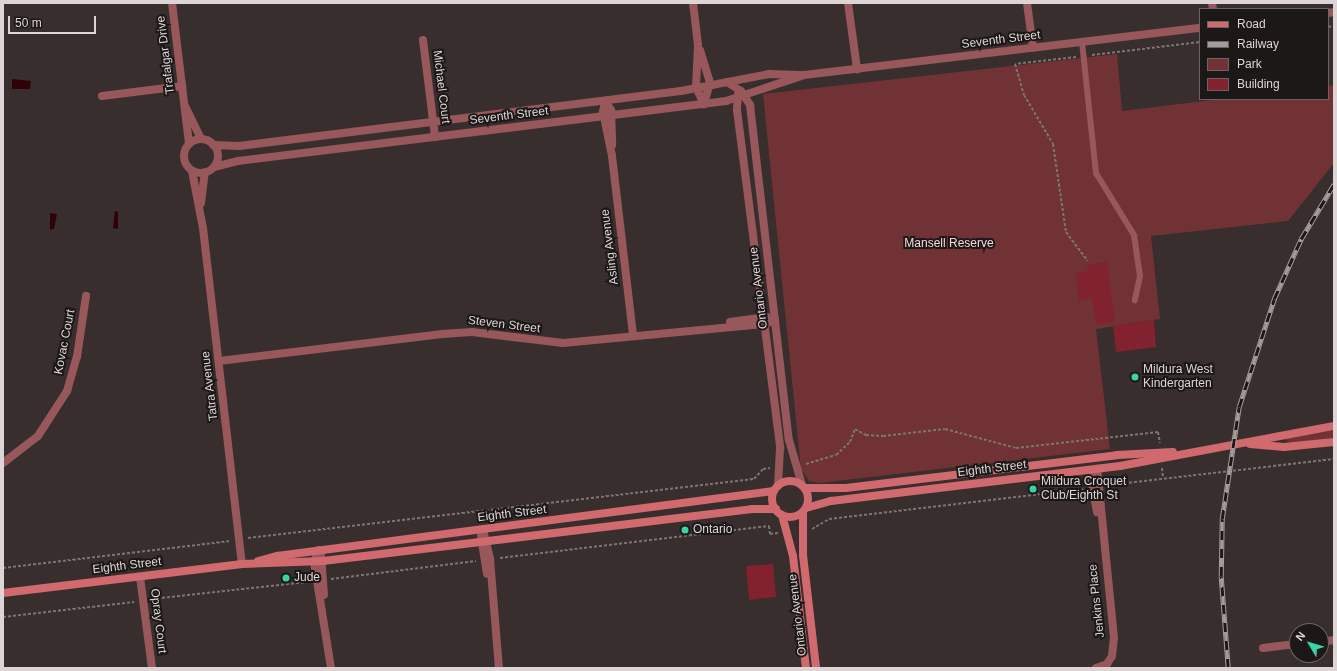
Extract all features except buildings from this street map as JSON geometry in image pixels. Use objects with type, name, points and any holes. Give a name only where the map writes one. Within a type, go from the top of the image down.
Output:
[{"type":"street","name":"Trafalgar Drive","points":[[172,3],[189,144]]},
{"type":"street","points":[[693,3],[698,45],[697,89],[704,104]]},
{"type":"street","points":[[848,3],[857,69]]},
{"type":"street","points":[[1027,3],[1033,48]]},
{"type":"street","name":"Seventh Street","points":[[214,167],[238,161],[704,104],[804,75],[1199,28]]},
{"type":"street","name":"Michael Court","points":[[423,40],[435,137]]},
{"type":"street","points":[[698,45],[710,86],[704,104]]},
{"type":"street","name":"Seventh Street","points":[[214,145],[239,146],[606,101],[697,89],[747,77],[783,73],[804,75]]},
{"type":"street","points":[[727,82],[740,94],[747,77]]},
{"type":"street","points":[[102,96],[182,86]]},
{"type":"street","name":"Ontario Avenue","points":[[740,94],[750,105],[775,320],[794,465],[803,487]]},
{"type":"street","name":"Ontario Avenue","points":[[740,94],[781,466],[776,488]]},
{"type":"street","name":"Asling Avenue","points":[[606,101],[633,335]]},
{"type":"street","name":"Trafalgar Drive","points":[[184,104],[201,139]]},
{"type":"street","points":[[201,139],[214,145],[218,153],[214,167],[205,172],[192,171],[184,160],[189,144],[201,139]]},
{"type":"street","name":"Tatra Avenue","points":[[192,171],[200,206],[242,564]]},
{"type":"street","name":"Tatra Avenue","points":[[200,206],[205,172]]},
{"type":"street","name":"Kovac Court","points":[[3,463],[38,436],[67,391],[77,357],[86,296]]},
{"type":"street","points":[[764,320],[775,320]]},
{"type":"street","name":"Steven Street","points":[[219,361],[460,332],[563,343],[764,320]]},
{"type":"street","name":"Eighth Street","points":[[804,510],[831,501],[1093,469],[1243,444],[1334,426]]},
{"type":"street","name":"Eighth Street","points":[[1243,444],[1284,447],[1334,442]]},
{"type":"street","name":"Eighth Street","points":[[803,487],[846,488],[1117,455],[1182,453]]},
{"type":"street","name":"Jenkins Place","points":[[1093,469],[1114,646],[1107,664],[1096,668]]},
{"type":"street","points":[[792,481],[803,487],[808,498],[804,510],[793,517],[779,512],[776,488],[792,481]]},
{"type":"street","name":"Eighth Street","points":[[254,563],[319,550],[482,530],[776,488]]},
{"type":"street","name":"Eighth Street","points":[[3,593],[242,564],[323,561],[752,509],[779,512]]},
{"type":"street","name":"Ontario Avenue","points":[[804,510],[801,531],[816,668]]},
{"type":"street","name":"Ontario Avenue","points":[[779,512],[788,532],[806,668]]},
{"type":"street","points":[[482,530],[499,668]]},
{"type":"street","points":[[319,550],[323,561],[321,580],[331,668]]},
{"type":"street","points":[[319,550],[314,562],[321,580]]},
{"type":"street","name":"Opray Court","points":[[140,577],[152,668]]},
{"type":"street","points":[[1263,648],[1289,645]]},
{"type":"lane","points":[[1082,42],[1096,173],[1134,235],[1140,276],[1135,300]]},
{"type":"path","points":[[1088,261],[1066,232],[1053,144],[1024,95],[1015,64],[1199,42]]},
{"type":"path","points":[[794,465],[818,462],[836,455],[850,442],[855,429],[877,436],[945,429],[1016,448],[1102,438]]},
{"type":"path","points":[[801,531],[817,528],[829,518],[1334,459]]},
{"type":"path","points":[[3,568],[754,479],[763,469],[781,466]]},
{"type":"path","points":[[3,617],[769,526],[770,534],[788,532]]},
{"type":"green space","name":"Mansell Reserve","points":[[1117,54],[1122,111],[1213,100],[1329,100],[1329,86],[1334,85],[1334,163],[1288,221],[1151,236],[1160,319],[1096,329],[1110,449],[819,483],[809,481],[801,469],[763,94]]},
{"type":"green space","points":[[1334,430],[1334,438],[1292,443],[1284,439]]},
{"type":"shaded area","points":[[12,79],[31,81],[30,89],[12,89]]},
{"type":"shaded area","points":[[115,211],[118,212],[118,229],[113,228]]},
{"type":"shaded area","points":[[50,213],[57,214],[54,229],[50,230]]},
{"type":"railway","points":[[1228,668],[1221,576],[1222,519],[1239,407],[1274,299],[1301,239],[1334,184]]},
{"type":"place","name":"Mildura West Kindergarten","points":[[1135,377]]},
{"type":"place","name":"Mildura Croquet Club/Eighth St","points":[[1033,489]]},
{"type":"place","name":"Ontario","points":[[685,530]]},
{"type":"place","name":"Jude","points":[[286,578]]}]
